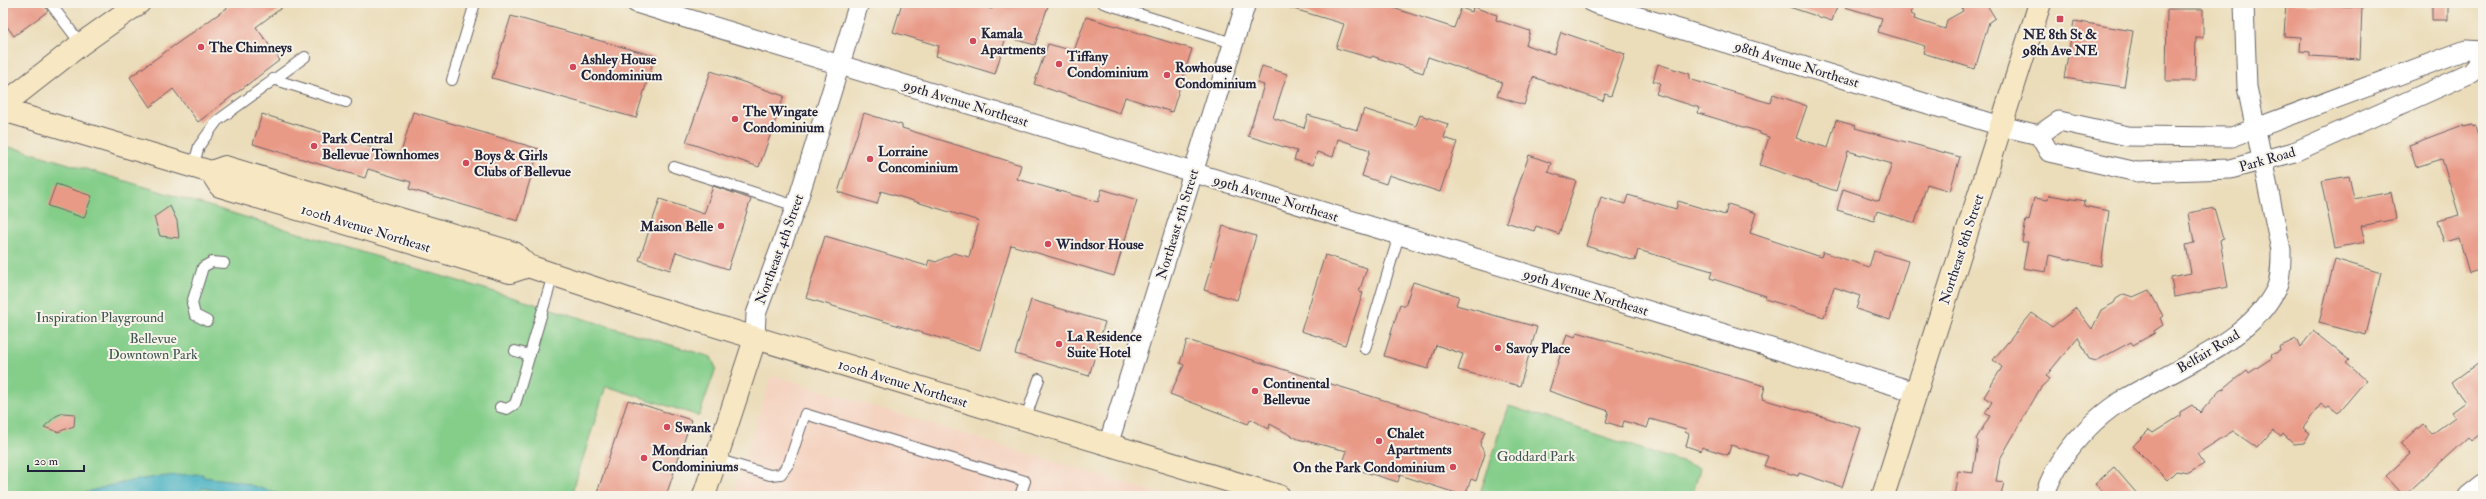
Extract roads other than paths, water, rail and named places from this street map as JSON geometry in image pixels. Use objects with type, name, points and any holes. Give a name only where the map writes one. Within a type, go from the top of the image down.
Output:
[{"type":"main road","points":[[3,105],[81,44],[139,3]]},
{"type":"main road","name":"Northeast 8th Street","points":[[1883,496],[2040,3]]},
{"type":"main road","name":"100th Avenue Northeast","points":[[3,110],[202,169],[225,167],[514,253],[528,266],[553,275],[755,339],[1279,496]]},
{"type":"main road","name":"Northeast 4th Street","points":[[704,496],[755,339]]},
{"type":"street","name":"99th Avenue Northeast","points":[[636,3],[1916,392]]},
{"type":"street","name":"Northeast 4th Street","points":[[755,339],[756,314],[768,277],[796,206],[859,3]]},
{"type":"street","name":"Northeast 5th Street","points":[[1108,445],[1246,3]]},
{"type":"street","name":"98th Avenue Northeast","points":[[1593,3],[2001,126]]},
{"type":"street","name":"Belfair Road","points":[[2045,496],[2056,467],[2078,438],[2125,399],[2236,336],[2266,306],[2276,287],[2281,267],[2281,250],[2247,87],[2244,3]]},
{"type":"street","points":[[2001,126],[2039,135],[2059,121],[2128,136],[2232,137],[2466,50],[2483,51]]},
{"type":"street","name":"Park Road","points":[[2039,135],[2048,152],[2137,172],[2230,169],[2294,152],[2471,73],[2483,58]]},
{"type":"street","points":[[2468,496],[2483,484]]},
{"type":"lane","points":[[50,3],[81,44]]},
{"type":"lane","points":[[452,80],[475,3]]},
{"type":"lane","points":[[1103,3],[1233,43]]},
{"type":"lane","points":[[202,169],[199,146],[217,121],[305,57]]},
{"type":"lane","points":[[273,79],[346,102]]},
{"type":"lane","points":[[674,167],[796,206]]},
{"type":"lane","points":[[1364,349],[1399,235]]},
{"type":"lane","points":[[207,320],[195,315],[192,303],[203,267],[212,262],[224,263]]},
{"type":"lane","points":[[500,407],[507,409],[514,404],[553,275]]},
{"type":"lane","points":[[516,351],[530,355]]},
{"type":"lane","points":[[1025,420],[1039,379]]},
{"type":"lane","points":[[716,459],[770,475],[781,474],[789,463],[805,414],[1025,481],[1020,496]]},
{"type":"water","points":[[203,474],[203,477],[237,481],[286,496],[249,496],[202,488],[199,496],[76,496],[107,486],[154,477]]},
{"type":"place","name":"NE 8th St & 98th Ave NE","points":[[2060,19]]},
{"type":"place","name":"Kamala Apartments","points":[[973,41]]},
{"type":"place","name":"The Chimneys","points":[[201,47]]},
{"type":"place","name":"Tiffany Condominium","points":[[1059,64]]},
{"type":"place","name":"Ashley House Condominium","points":[[573,67]]},
{"type":"place","name":"Rowhouse Condominium","points":[[1167,75]]},
{"type":"place","name":"The Wingate Condominium","points":[[735,119]]},
{"type":"place","name":"Park Central Bellevue Townhomes","points":[[314,146]]},
{"type":"place","name":"Lorraine Concominium","points":[[870,159]]},
{"type":"place","name":"Boys & Girls Clubs of Bellevue","points":[[466,163]]},
{"type":"place","name":"Maison Belle","points":[[721,226]]},
{"type":"place","name":"Windsor House","points":[[1048,244]]},
{"type":"place","name":"La Residence Suite Hotel","points":[[1059,344]]},
{"type":"place","name":"Savoy Place","points":[[1498,348]]},
{"type":"place","name":"Continental Bellevue","points":[[1255,391]]},
{"type":"place","name":"Swank","points":[[667,427]]},
{"type":"place","name":"Chalet Apartments","points":[[1379,441]]},
{"type":"place","name":"Mondrian Condominiums","points":[[644,458]]},
{"type":"place","name":"On the Park Condominium","points":[[1453,467]]},
{"type":"park label","name":"Inspiration Playground","points":[[100,317]]},
{"type":"park label","name":"Bellevue Downtown Park","points":[[153,346]]},
{"type":"park label","name":"Goddard Park","points":[[1536,456]]}]
